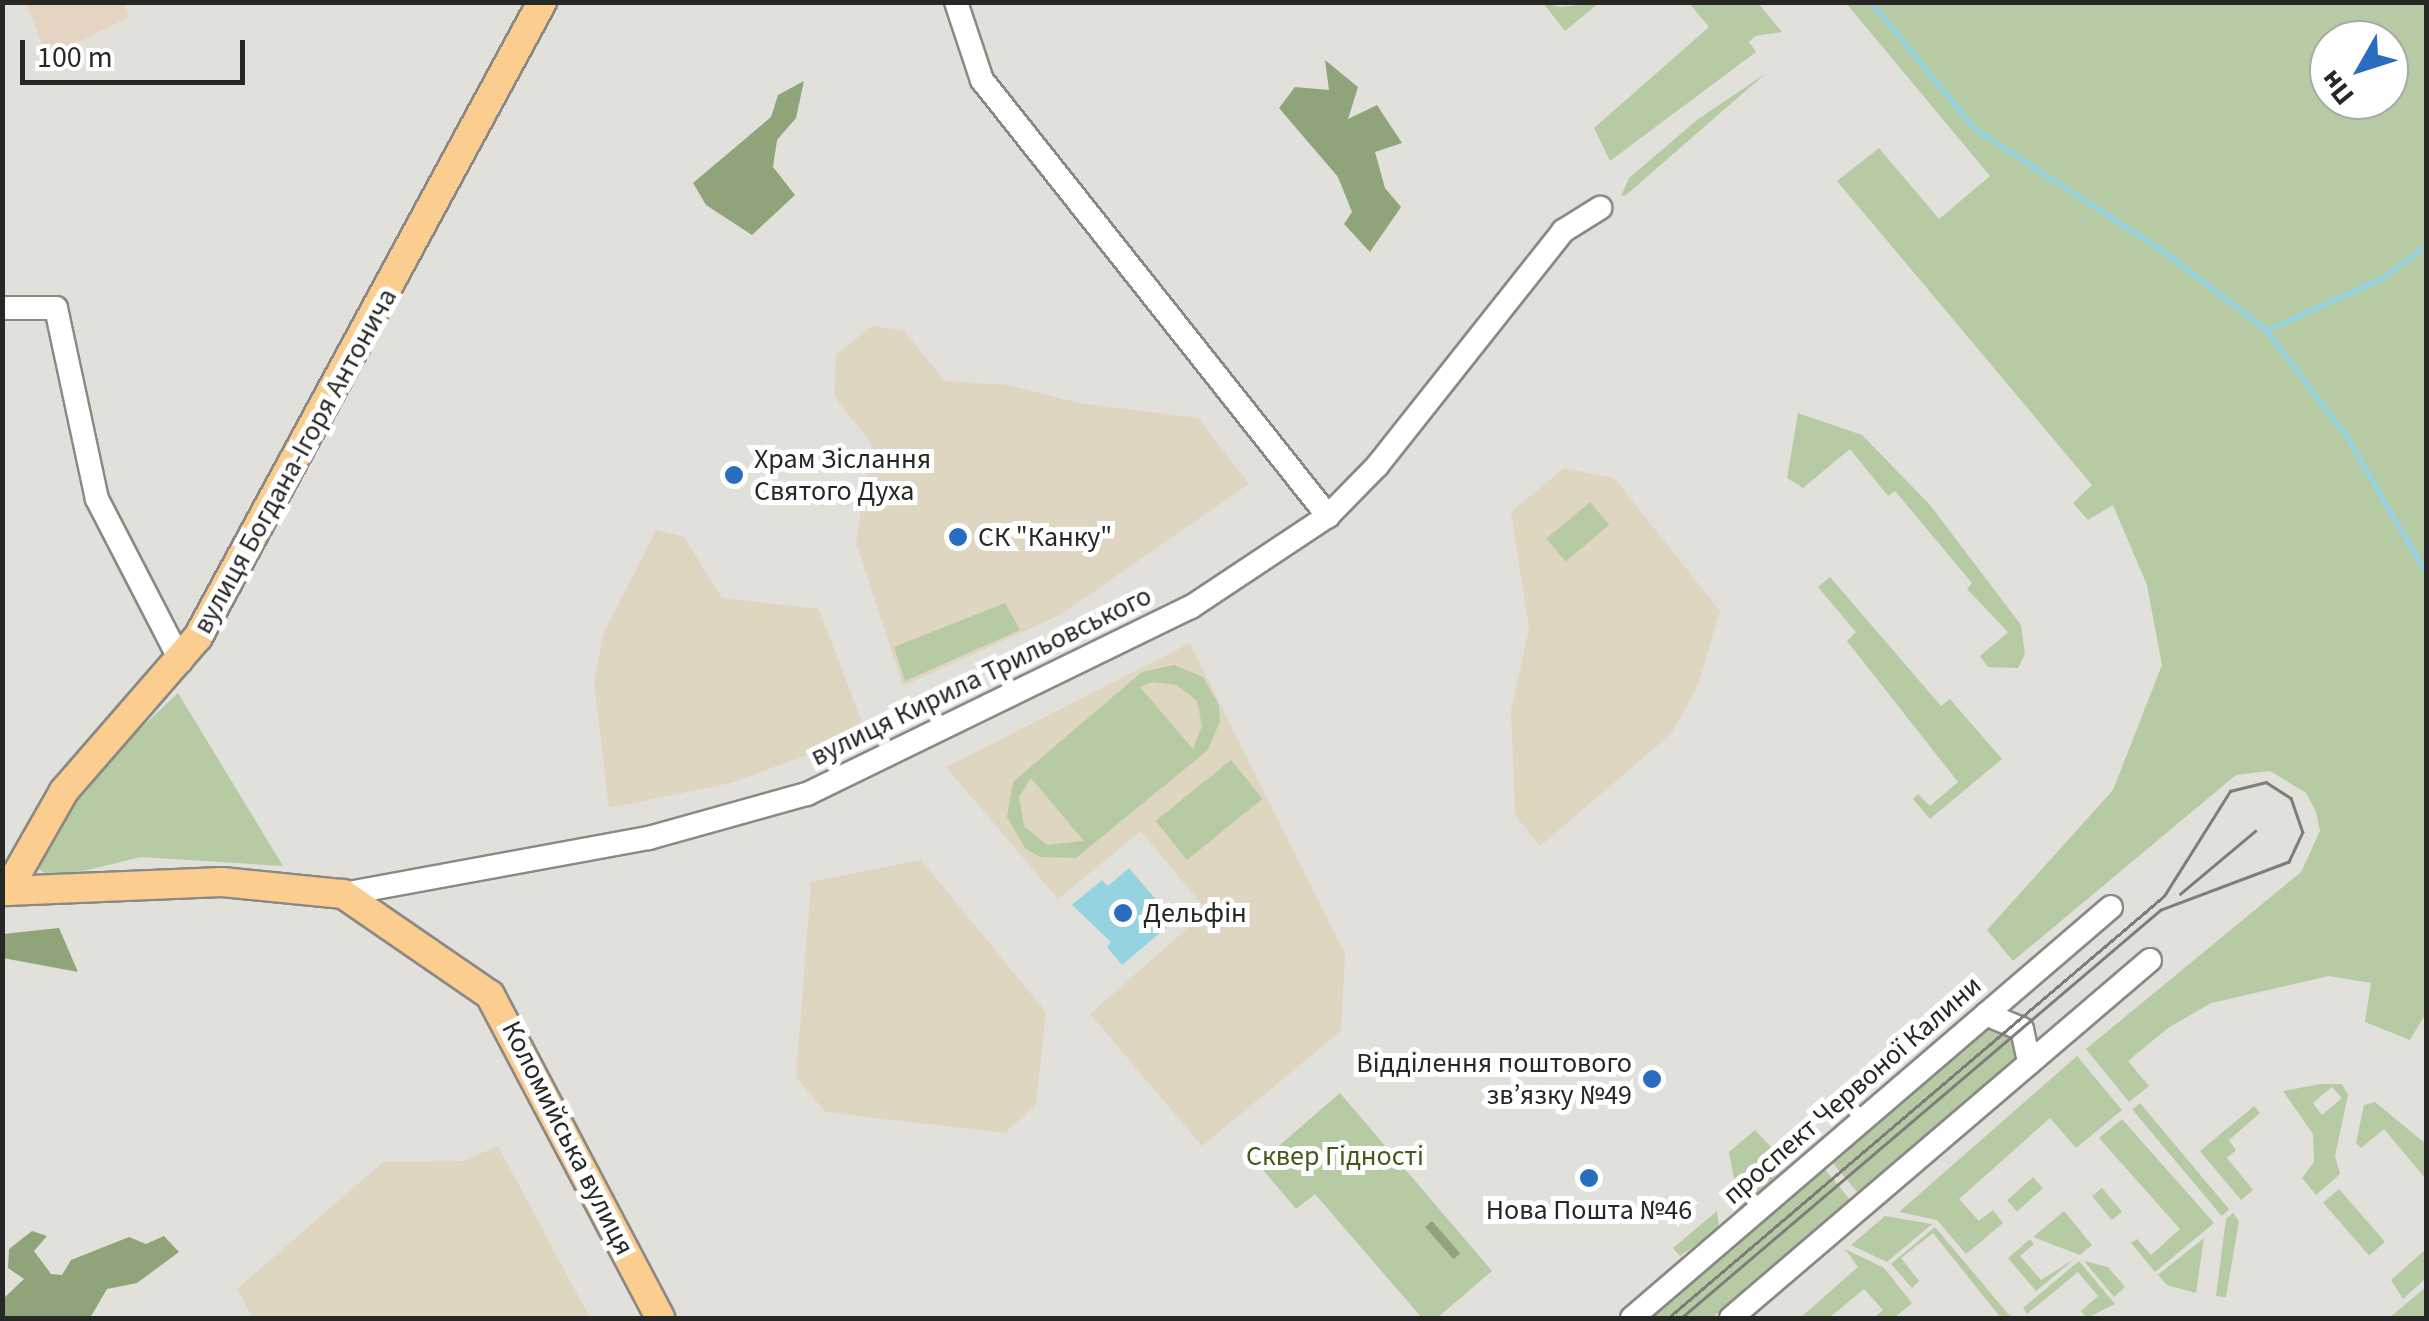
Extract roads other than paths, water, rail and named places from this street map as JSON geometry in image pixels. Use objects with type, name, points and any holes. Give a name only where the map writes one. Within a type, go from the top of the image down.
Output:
[{"type":"main road","name":"вулиця Богдана-Ігоря Антонича","points":[[5,891],[64,791],[181,662],[542,2]]},
{"type":"main road","name":"Коломийська вулиця","points":[[5,891],[222,882],[343,894],[463,974],[500,1008],[660,1318]]},
{"type":"street","points":[[956,2],[982,80],[1328,516]]},
{"type":"street","name":"вулиця Кирила Трильовського","points":[[343,894],[649,838],[808,794],[1191,607],[1328,516],[1377,466],[1563,231],[1600,208]]},
{"type":"street","points":[[2,308],[56,308],[97,499],[181,662]]},
{"type":"street","name":"проспект Червоної Калини","points":[[1632,1318],[2112,907]]},
{"type":"street","points":[[1731,1318],[2150,960]]},
{"type":"street","points":[[1986,1014],[2022,1028],[2028,1063]]},
{"type":"water","name":"Дельфін","points":[[1129,868],[1174,921],[1122,965],[1107,947],[1111,942],[1072,905],[1102,880],[1108,886]]},
{"type":"waterway","points":[[1871,2],[1974,128],[2170,256],[2264,328],[2345,434],[2426,573]]},
{"type":"waterway","points":[[2266,330],[2382,278],[2426,245]]},
{"type":"tram line","points":[[1668,1318],[2164,896],[2230,791],[2266,782],[2291,798],[2303,832],[2289,862],[2161,910],[1682,1318]]},
{"type":"tram line","points":[[2180,894],[2255,831]]},
{"type":"place","name":"Храм Зіслання Святого Духа","points":[[734,475]]},
{"type":"place","name":"СК \"Канку\"","points":[[958,537]]},
{"type":"place","name":"Дельфін","points":[[1123,913]]},
{"type":"place","name":"Відділення поштового зв’язку №49","points":[[1652,1079]]},
{"type":"place","name":"Нова Пошта №46","points":[[1589,1178]]},
{"type":"park label","name":"Сквер Гідності","points":[[1335,1156]]}]
